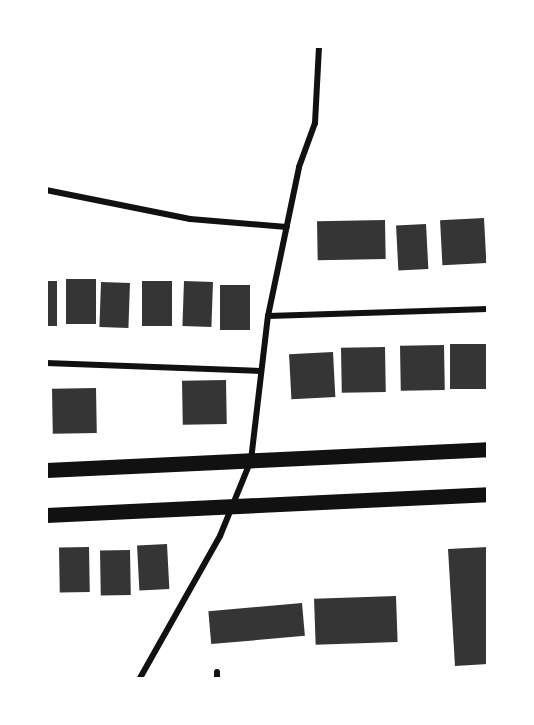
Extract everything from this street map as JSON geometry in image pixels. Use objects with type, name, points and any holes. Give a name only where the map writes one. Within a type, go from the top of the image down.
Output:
[{"type":"main road","points":[[46,470],[488,449]]},
{"type":"main road","points":[[46,515],[488,494]]},
{"type":"street","points":[[140,678],[235,506],[250,460],[268,316],[299,167],[315,123],[320,46]]},
{"type":"street","points":[[46,190],[190,219],[287,227]]},
{"type":"street","points":[[268,316],[488,309]]},
{"type":"street","points":[[46,363],[261,371]]},
{"type":"building","points":[[484,218],[486,263],[442,265],[440,220]]},
{"type":"building","points":[[385,220],[386,259],[318,260],[317,221]]},
{"type":"building","points":[[426,224],[428,269],[398,271],[396,226]]},
{"type":"building","points":[[66,279],[96,279],[96,324],[66,324]]},
{"type":"building","points":[[46,281],[57,281],[57,326],[46,326]]},
{"type":"building","points":[[142,281],[172,281],[172,326],[142,326]]},
{"type":"building","points":[[184,281],[213,282],[211,327],[182,326]]},
{"type":"building","points":[[101,282],[130,283],[128,328],[99,327]]},
{"type":"building","points":[[220,285],[250,285],[250,330],[220,330]]},
{"type":"building","points":[[450,344],[488,344],[488,389],[450,389]]},
{"type":"building","points":[[444,345],[445,390],[401,391],[400,346]]},
{"type":"building","points":[[385,347],[386,392],[342,393],[341,348]]},
{"type":"building","points":[[333,352],[335,397],[291,399],[289,354]]},
{"type":"building","points":[[226,380],[227,424],[183,425],[182,381]]},
{"type":"building","points":[[96,388],[97,433],[53,434],[52,389]]},
{"type":"building","points":[[167,544],[169,589],[139,591],[137,546]]},
{"type":"building","points":[[89,547],[90,592],[60,593],[59,548]]},
{"type":"building","points":[[488,547],[488,664],[455,666],[448,549]]},
{"type":"building","points":[[130,550],[131,595],[101,596],[100,551]]},
{"type":"building","points":[[396,596],[398,642],[316,645],[314,599]]},
{"type":"building","points":[[302,603],[305,636],[211,644],[208,611]]}]
